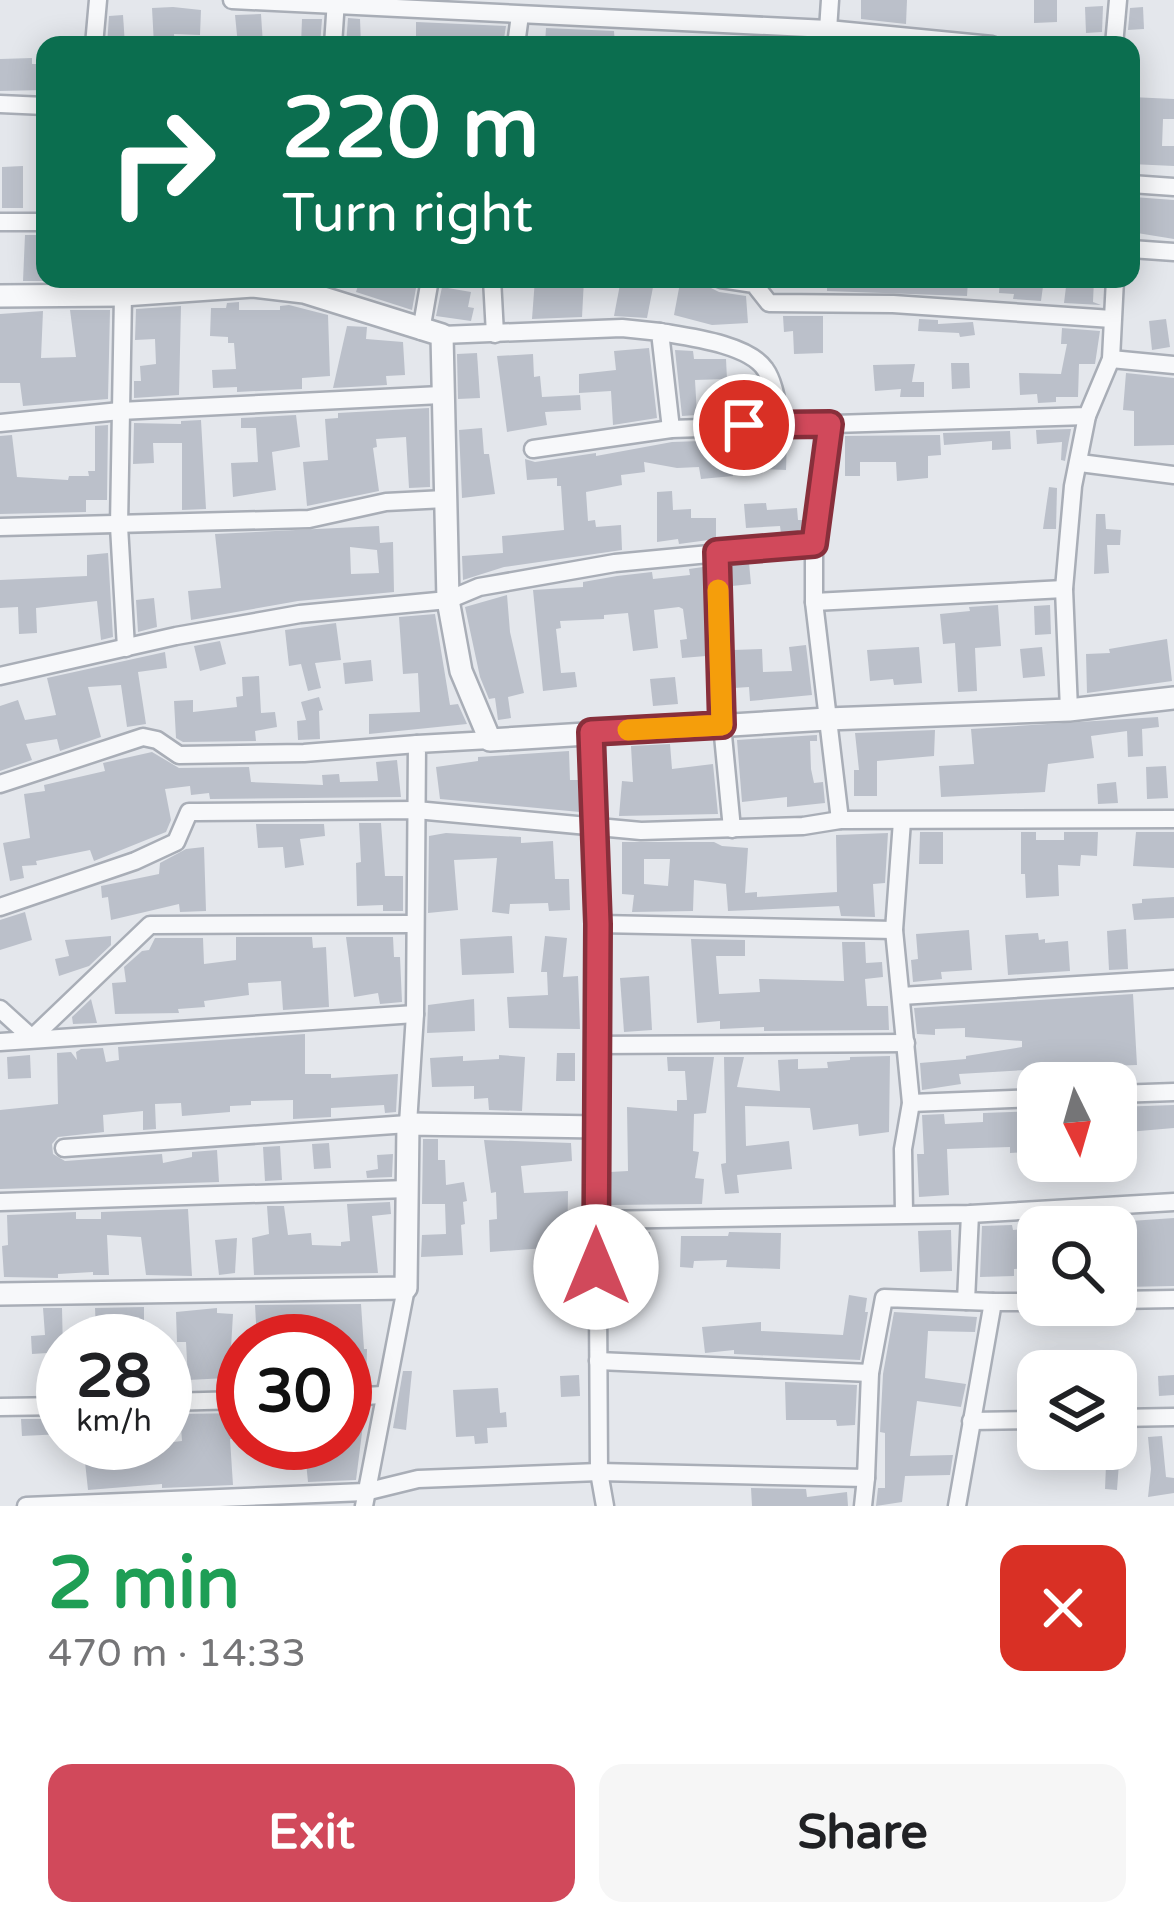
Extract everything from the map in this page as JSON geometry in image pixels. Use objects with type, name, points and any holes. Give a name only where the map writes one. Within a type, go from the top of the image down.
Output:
[{"type":"street","points":[[95,36],[98,0]]},
{"type":"street","points":[[232,0],[517,10],[816,36]]},
{"type":"street","points":[[828,36],[830,0]]},
{"type":"street","points":[[1115,36],[1118,0]]},
{"type":"street","points":[[334,36],[336,2]]},
{"type":"street","points":[[0,104],[36,106]]},
{"type":"street","points":[[1140,185],[1174,187]]},
{"type":"street","points":[[0,222],[36,222]]},
{"type":"street","points":[[1140,250],[1174,252]]},
{"type":"street","points":[[0,296],[70,288]]},
{"type":"street","points":[[84,288],[122,295],[224,288]]},
{"type":"street","points":[[270,288],[304,292],[432,333],[622,328],[707,340],[753,356],[767,370],[781,423]]},
{"type":"street","points":[[430,288],[441,395],[448,600],[460,670],[490,740]]},
{"type":"street","points":[[492,288],[495,334]]},
{"type":"street","points":[[757,288],[769,303],[892,304],[1112,319]]},
{"type":"street","points":[[1069,710],[1064,589],[1073,486],[1087,416],[1111,359],[1114,288]]},
{"type":"street","points":[[122,295],[119,526],[126,648]]},
{"type":"street","points":[[660,332],[671,429]]},
{"type":"street","points":[[1111,359],[1174,365]]},
{"type":"street","points":[[0,423],[120,411],[441,395]]},
{"type":"street","points":[[533,449],[671,429],[1087,416]]},
{"type":"street","points":[[830,424],[814,544],[814,602],[839,820]]},
{"type":"street","points":[[1080,463],[1174,475]]},
{"type":"street","points":[[0,527],[309,519],[386,502],[446,499]]},
{"type":"street","points":[[0,676],[300,614],[448,600],[479,587],[615,563],[814,544]]},
{"type":"street","points":[[717,552],[722,725],[732,829]]},
{"type":"street","points":[[814,602],[1064,589]]},
{"type":"street","points":[[0,784],[143,737],[158,740],[179,755],[304,753],[591,732],[1069,710],[1174,698]]},
{"type":"street","points":[[591,732],[598,924],[599,1472],[604,1506]]},
{"type":"street","points":[[365,1499],[406,1288],[417,744]]},
{"type":"street","points":[[0,907],[135,861],[176,842],[189,812],[416,810],[596,830],[732,829],[839,820],[1174,819]]},
{"type":"street","points":[[902,821],[894,930],[911,1103],[903,1149],[904,1213]]},
{"type":"street","points":[[32,1038],[149,925],[413,923]]},
{"type":"street","points":[[598,924],[894,930]]},
{"type":"street","points":[[901,996],[1174,979]]},
{"type":"street","points":[[0,1009],[32,1038]]},
{"type":"street","points":[[0,1042],[415,1014]]},
{"type":"street","points":[[595,1045],[906,1043]]},
{"type":"street","points":[[1137,1093],[1174,1092]]},
{"type":"street","points":[[911,1103],[1017,1099]]},
{"type":"street","points":[[64,1148],[408,1124],[597,1127]]},
{"type":"street","points":[[0,1202],[408,1190]]},
{"type":"street","points":[[596,1220],[970,1214],[1174,1202]]},
{"type":"street","points":[[967,1301],[970,1214]]},
{"type":"street","points":[[0,1294],[406,1288]]},
{"type":"street","points":[[863,1506],[870,1373],[884,1298],[1017,1301]]},
{"type":"street","points":[[1137,1300],[1174,1299]]},
{"type":"street","points":[[957,1506],[993,1302]]},
{"type":"street","points":[[598,1360],[870,1373]]},
{"type":"street","points":[[372,1395],[383,1395]]},
{"type":"street","points":[[0,1407],[36,1406]]},
{"type":"street","points":[[1137,1418],[1174,1417]]},
{"type":"street","points":[[971,1421],[1017,1420]]},
{"type":"street","points":[[26,1506],[365,1499],[418,1479],[599,1472],[866,1478]]},
{"type":"building","points":[[861,0],[907,0],[906,24],[861,19]]},
{"type":"building","points":[[1034,0],[1057,0],[1057,22],[1034,23]]},
{"type":"building","points":[[1103,6],[1102,32],[1086,33],[1085,7]]},
{"type":"building","points":[[1143,7],[1144,29],[1128,30],[1130,8]]},
{"type":"building","points":[[152,8],[201,10],[200,35],[154,36]]},
{"type":"building","points":[[261,14],[262,36],[237,36],[235,15]]},
{"type":"building","points":[[123,15],[124,36],[108,36],[109,16]]},
{"type":"building","points":[[348,18],[360,19],[361,36],[347,36]]},
{"type":"building","points":[[302,19],[322,19],[321,36],[301,36]]},
{"type":"building","points":[[416,22],[506,26],[504,36],[416,36]]},
{"type":"building","points":[[546,28],[614,31],[614,36],[546,36]]},
{"type":"building","points":[[32,58],[36,90],[0,91],[0,59]]},
{"type":"building","points":[[1140,97],[1174,99],[1174,119],[1163,119],[1162,146],[1174,146],[1174,166],[1140,164]]},
{"type":"building","points":[[23,166],[23,208],[2,208],[2,167]]},
{"type":"building","points":[[1140,198],[1174,200],[1174,239],[1140,233]]},
{"type":"building","points":[[25,235],[36,235],[36,281],[23,281]]},
{"type":"building","points":[[357,288],[416,288],[412,310],[356,292]]},
{"type":"building","points":[[442,288],[471,292],[471,321],[436,316]]},
{"type":"building","points":[[534,288],[584,288],[582,317],[532,319]]},
{"type":"building","points":[[619,288],[653,288],[647,318],[614,316]]},
{"type":"building","points":[[679,288],[711,288],[746,296],[748,323],[712,325],[674,315]]},
{"type":"building","points":[[827,288],[967,288],[967,296]]},
{"type":"building","points":[[999,288],[1043,288],[1041,301],[999,293]]},
{"type":"building","points":[[1066,288],[1094,288],[1093,302],[1101,305],[1064,303]]},
{"type":"building","points":[[239,302],[239,310],[280,310],[289,305],[328,315],[330,376],[302,378],[302,389],[237,392],[237,387],[213,388],[212,370],[236,369],[234,343],[228,343],[228,337],[210,336],[211,308]]},
{"type":"building","points":[[181,306],[179,395],[134,398],[134,381],[141,381],[140,366],[156,364],[155,339],[135,340],[136,309]]},
{"type":"building","points":[[70,310],[110,310],[108,399],[23,406],[20,383],[0,383],[0,314],[43,311],[41,358],[76,357]]},
{"type":"building","points":[[783,316],[823,316],[823,353],[794,354],[793,331],[784,332]]},
{"type":"building","points":[[919,319],[938,320],[938,324],[973,322],[975,335],[918,331]]},
{"type":"building","points":[[1166,319],[1170,347],[1152,350],[1149,321]]},
{"type":"building","points":[[347,326],[367,327],[366,339],[403,342],[405,375],[386,376],[387,385],[333,388]]},
{"type":"building","points":[[1062,328],[1100,331],[1095,364],[1079,364],[1078,397],[1038,403],[1037,394],[1020,395],[1019,373],[1061,374],[1067,344],[1061,344]]},
{"type":"building","points":[[649,348],[657,418],[613,425],[611,391],[579,393],[579,374],[616,370],[614,351]]},
{"type":"building","points":[[675,350],[693,351],[694,359],[726,359],[727,379],[695,380],[697,415],[682,416]]},
{"type":"building","points":[[477,353],[480,398],[458,399],[457,354]]},
{"type":"building","points":[[533,354],[534,377],[540,376],[542,397],[580,395],[581,410],[545,412],[547,425],[507,432],[497,356]]},
{"type":"building","points":[[951,363],[969,363],[970,388],[952,389]]},
{"type":"building","points":[[915,364],[912,382],[924,382],[924,397],[900,397],[901,389],[875,391],[873,365]]},
{"type":"building","points":[[1126,373],[1174,378],[1174,445],[1134,446],[1134,411],[1123,410]]},
{"type":"building","points":[[754,376],[757,403],[752,403],[751,410],[735,412],[731,378]]},
{"type":"building","points":[[429,408],[430,487],[409,488],[406,437],[376,439],[379,491],[307,506],[303,462],[328,460],[325,419],[338,418],[338,413]]},
{"type":"building","points":[[296,415],[300,447],[272,452],[276,490],[233,497],[231,463],[258,462],[256,428],[241,428],[241,418]]},
{"type":"building","points":[[201,420],[206,509],[182,510],[182,443],[153,443],[154,463],[133,464],[134,423]]},
{"type":"building","points":[[108,425],[107,500],[86,500],[86,512],[0,514],[0,436],[12,435],[17,477],[68,480],[95,471],[95,426]]},
{"type":"building","points":[[482,428],[495,494],[462,498],[459,430]]},
{"type":"building","points":[[1071,429],[1065,461],[1061,460],[1062,442],[1037,444],[1036,430]]},
{"type":"building","points":[[1010,431],[1011,449],[992,450],[992,441],[944,445],[943,433]]},
{"type":"building","points":[[940,435],[941,455],[928,456],[928,478],[897,481],[896,462],[860,462],[860,476],[845,476],[845,436]]},
{"type":"building","points":[[787,438],[786,470],[763,469],[764,449],[759,448],[759,439]]},
{"type":"building","points":[[729,440],[733,476],[701,479],[699,467],[644,462],[645,472],[621,475],[622,485],[586,492],[588,521],[595,520],[596,527],[621,525],[622,550],[504,567],[463,580],[462,556],[503,553],[502,536],[564,530],[557,478],[527,480],[525,459],[535,462],[672,442]]},
{"type":"building","points":[[1049,487],[1057,488],[1056,529],[1043,529]]},
{"type":"building","points":[[672,491],[673,510],[691,509],[691,518],[716,518],[716,539],[657,542],[657,492]]},
{"type":"building","points":[[766,503],[767,510],[797,508],[798,520],[804,520],[803,532],[781,534],[780,526],[746,528],[744,504]]},
{"type":"building","points":[[1096,514],[1105,514],[1106,529],[1121,530],[1120,545],[1107,545],[1109,573],[1094,574]]},
{"type":"building","points":[[379,526],[380,543],[393,542],[394,592],[298,601],[191,620],[188,591],[221,588],[215,534]],"holes":[[[350,547],[377,550],[379,573],[351,574]]]},
{"type":"building","points":[[108,553],[113,637],[101,640],[97,601],[36,608],[37,633],[19,634],[18,607],[0,608],[0,580],[87,576],[87,555]]},
{"type":"building","points":[[749,563],[751,584],[732,586],[730,565]]},
{"type":"building","points":[[703,567],[706,656],[682,658],[680,640],[687,639],[679,607],[654,610],[658,648],[633,651],[628,613],[560,621],[561,628],[556,629],[561,673],[575,672],[577,687],[543,691],[533,590],[583,587],[583,582],[652,572],[653,579],[690,575],[689,569]]},
{"type":"building","points":[[507,595],[524,693],[508,697],[511,718],[498,720],[495,698],[489,699],[480,677],[465,607]]},
{"type":"building","points":[[154,598],[157,627],[138,632],[136,600]]},
{"type":"building","points":[[998,605],[1001,646],[975,648],[977,691],[958,692],[955,643],[943,644],[940,614]]},
{"type":"building","points":[[1050,605],[1051,634],[1035,635],[1034,606]]},
{"type":"building","points":[[435,614],[450,705],[458,704],[467,724],[369,734],[369,714],[420,712],[418,673],[403,674],[399,617]]},
{"type":"building","points":[[336,623],[341,660],[315,663],[321,688],[308,691],[301,664],[289,666],[285,630]]},
{"type":"building","points":[[1167,639],[1172,681],[1087,693],[1086,654]]},
{"type":"building","points":[[220,641],[226,664],[200,671],[194,646]]},
{"type":"building","points":[[806,645],[812,695],[750,701],[749,687],[734,688],[733,650],[762,649],[763,672],[792,671],[789,647]]},
{"type":"building","points":[[919,647],[922,683],[870,681],[867,650]]},
{"type":"building","points":[[1042,647],[1045,676],[1023,678],[1020,649]]},
{"type":"building","points":[[165,652],[167,668],[138,672],[146,724],[127,727],[121,685],[88,687],[101,737],[60,751],[57,739],[26,744],[32,760],[0,771],[0,706],[18,700],[25,720],[56,715],[47,678]]},
{"type":"building","points":[[371,660],[373,681],[345,684],[343,663]]},
{"type":"building","points":[[259,676],[261,713],[275,712],[277,727],[255,731],[256,741],[183,742],[176,738],[174,701],[193,700],[193,712],[237,707],[236,697],[243,696],[242,677]]},
{"type":"building","points":[[675,677],[678,704],[653,706],[650,679]]},
{"type":"building","points":[[319,697],[323,710],[319,711],[320,739],[298,740],[297,721],[306,720],[301,702]]},
{"type":"building","points":[[1158,717],[1159,727],[1142,729],[1143,756],[1128,757],[1127,731],[1091,736],[1094,758],[1048,764],[1045,792],[941,797],[939,766],[974,764],[971,729]]},
{"type":"building","points":[[935,730],[934,756],[877,761],[877,796],[854,796],[854,770],[859,770],[855,733]]},
{"type":"building","points":[[817,735],[817,741],[810,741],[811,769],[814,783],[823,782],[825,803],[787,807],[787,797],[742,802],[737,740]]},
{"type":"building","points":[[670,744],[672,769],[713,764],[718,814],[619,816],[622,781],[633,782],[631,746]]},
{"type":"building","points":[[569,751],[570,780],[578,780],[580,812],[440,799],[436,767],[478,761],[478,757]]},
{"type":"building","points":[[152,752],[179,768],[249,767],[251,782],[323,785],[322,775],[339,774],[340,782],[378,781],[376,762],[397,760],[401,797],[210,799],[209,793],[191,795],[190,786],[165,789],[171,820],[166,832],[94,861],[90,850],[36,861],[37,865],[22,866],[24,878],[10,881],[3,843],[30,838],[24,794],[105,771],[103,763]]},
{"type":"building","points":[[1166,766],[1168,798],[1147,799],[1146,767]]},
{"type":"building","points":[[1116,782],[1118,803],[1098,804],[1097,784]]},
{"type":"building","points":[[359,823],[381,823],[385,876],[403,876],[403,911],[383,911],[383,905],[357,906]]},
{"type":"building","points":[[256,824],[324,824],[325,836],[300,839],[304,865],[285,868],[283,847],[258,848]]},
{"type":"building","points":[[920,832],[943,832],[943,864],[919,864]]},
{"type":"building","points":[[1021,832],[1036,832],[1036,840],[1064,840],[1064,832],[1098,832],[1097,856],[1081,855],[1080,866],[1058,865],[1059,896],[1026,898]]},
{"type":"building","points":[[1136,832],[1174,832],[1174,868],[1133,866]]},
{"type":"building","points":[[888,833],[885,883],[873,884],[875,917],[841,916],[839,906],[728,911],[726,884],[694,880],[693,911],[632,912],[634,895],[622,894],[622,842],[714,842],[748,848],[745,893],[757,892],[757,897],[837,892],[836,835]],"holes":[[[644,859],[670,859],[668,886],[644,884]]]},
{"type":"building","points":[[429,836],[521,837],[521,843],[553,841],[555,879],[569,879],[570,910],[549,911],[548,903],[510,904],[509,914],[492,912],[497,858],[454,860],[458,910],[428,913]]},
{"type":"building","points":[[204,847],[206,911],[180,912],[179,904],[111,920],[108,897],[102,898],[101,886],[159,874],[160,863],[186,849]]},
{"type":"building","points":[[1174,897],[1174,918],[1134,920],[1132,904]]},
{"type":"building","points":[[25,912],[32,940],[0,950],[0,920]]},
{"type":"building","points":[[1126,929],[1128,969],[1109,970],[1107,931]]},
{"type":"building","points":[[969,930],[972,970],[941,972],[942,979],[913,982],[916,934]]},
{"type":"building","points":[[1038,933],[1045,943],[1068,941],[1070,971],[1008,975],[1005,935]]},
{"type":"building","points":[[111,936],[111,945],[89,966],[59,976],[55,959],[69,956],[65,940]]},
{"type":"building","points":[[512,936],[514,973],[462,975],[460,939]]},
{"type":"building","points":[[545,936],[567,938],[563,977],[578,976],[580,1029],[509,1028],[507,997],[548,995],[547,972],[541,972]]},
{"type":"building","points":[[236,937],[312,937],[313,948],[326,947],[329,1007],[283,1010],[281,981],[248,983],[249,995],[204,1001],[205,1007],[178,1009],[179,1013],[115,1014],[112,983],[126,982],[124,967],[149,950],[155,938],[203,938],[204,964],[236,960]]},
{"type":"building","points":[[346,937],[393,937],[394,957],[400,957],[402,1002],[380,1004],[378,993],[354,997]]},
{"type":"building","points":[[691,939],[745,940],[745,956],[716,956],[719,994],[760,992],[759,979],[844,981],[842,942],[865,942],[866,963],[882,962],[883,977],[865,979],[867,1006],[888,1006],[889,1030],[764,1031],[764,1027],[720,1029],[720,1021],[697,1023]]},
{"type":"building","points":[[649,976],[652,1030],[624,1032],[620,978]]},
{"type":"building","points":[[1133,994],[1137,1062],[1017,1062],[1017,1070],[959,1074],[961,1084],[922,1090],[920,1063],[1022,1047],[1022,1041],[965,1037],[965,1028],[917,1034],[914,1008]]},
{"type":"building","points":[[91,999],[97,1023],[73,1024],[72,1017]]},
{"type":"building","points":[[474,999],[475,1031],[427,1033],[428,1005]]},
{"type":"building","points":[[305,1034],[305,1074],[331,1074],[331,1078],[398,1074],[396,1112],[385,1113],[384,1105],[331,1108],[331,1117],[293,1119],[293,1100],[251,1101],[251,1105],[230,1106],[230,1112],[182,1116],[181,1103],[155,1104],[156,1129],[143,1130],[143,1111],[103,1115],[104,1132],[58,1137],[52,1144],[53,1154],[65,1161],[162,1154],[163,1163],[192,1157],[192,1152],[217,1150],[219,1182],[0,1189],[0,1110],[58,1104],[57,1053],[71,1052],[77,1060],[76,1052],[81,1049],[103,1048],[106,1062],[119,1060],[118,1047]]},
{"type":"building","points":[[557,1053],[575,1053],[575,1081],[556,1081]]},
{"type":"building","points":[[30,1055],[31,1078],[8,1079],[7,1057]]},
{"type":"building","points":[[499,1055],[525,1057],[522,1111],[489,1110],[488,1098],[474,1099],[474,1086],[432,1087],[430,1058],[463,1056],[463,1061],[499,1059]]},
{"type":"building","points":[[890,1056],[889,1132],[859,1136],[858,1124],[813,1130],[810,1108],[745,1106],[746,1146],[789,1141],[792,1169],[737,1175],[739,1193],[725,1194],[721,1164],[726,1163],[724,1057],[744,1057],[737,1087],[780,1091],[778,1060],[798,1059],[798,1069],[828,1068],[827,1062],[850,1057]]},
{"type":"building","points":[[667,1057],[714,1057],[706,1113],[694,1114],[693,1151],[699,1152],[695,1178],[704,1179],[702,1204],[610,1205],[610,1172],[628,1171],[627,1107],[677,1111],[677,1100],[687,1100],[685,1071],[668,1071]]},
{"type":"building","points":[[1174,1105],[1174,1128],[1137,1131],[1137,1106]]},
{"type":"building","points":[[1017,1112],[1017,1152],[1010,1153],[1010,1147],[947,1149],[949,1195],[919,1197],[922,1115],[944,1114],[945,1124],[983,1122],[983,1113]]},
{"type":"building","points":[[423,1139],[438,1139],[446,1185],[464,1182],[463,1255],[421,1257],[422,1235],[446,1234],[445,1204],[422,1204]]},
{"type":"building","points":[[484,1140],[571,1143],[572,1161],[521,1166],[524,1193],[568,1191],[567,1265],[544,1263],[546,1248],[490,1252],[489,1220],[497,1219],[496,1192],[491,1193]]},
{"type":"building","points":[[329,1143],[331,1168],[314,1169],[312,1144]]},
{"type":"building","points":[[280,1146],[282,1180],[265,1181],[263,1147]]},
{"type":"building","points":[[393,1154],[392,1177],[367,1178],[366,1171],[378,1169],[377,1155]]},
{"type":"building","points":[[390,1202],[391,1214],[372,1216],[378,1273],[254,1275],[252,1238],[269,1234],[267,1206],[284,1206],[288,1235],[311,1233],[312,1245],[341,1246],[350,1241],[347,1204]]},
{"type":"building","points":[[188,1209],[192,1276],[146,1275],[141,1237],[107,1235],[109,1275],[4,1277],[7,1215],[76,1212],[76,1219],[101,1219],[101,1212]]},
{"type":"building","points":[[1174,1218],[1174,1286],[1137,1287],[1137,1221]]},
{"type":"building","points":[[1012,1225],[1017,1230],[1014,1276],[980,1277],[982,1226]]},
{"type":"building","points":[[951,1230],[952,1271],[920,1272],[918,1231]]},
{"type":"building","points":[[650,1232],[653,1259],[631,1262],[628,1235]]},
{"type":"building","points":[[729,1232],[781,1233],[780,1269],[726,1267],[727,1260],[694,1261],[693,1268],[680,1267],[681,1236],[728,1236]]},
{"type":"building","points":[[237,1238],[235,1273],[219,1275],[215,1240]]},
{"type":"building","points":[[849,1295],[867,1298],[860,1360],[734,1354],[734,1350],[705,1353],[702,1327],[761,1322],[761,1331],[843,1335]]},
{"type":"building","points":[[361,1304],[362,1314],[256,1314],[255,1305]]},
{"type":"building","points":[[144,1307],[144,1314],[95,1314],[95,1308]]},
{"type":"building","points":[[43,1308],[62,1308],[62,1314],[43,1314]]},
{"type":"building","points":[[217,1308],[217,1313],[233,1314],[216,1314],[216,1379],[192,1380],[192,1314],[176,1312]]},
{"type":"building","points":[[894,1312],[977,1317],[975,1332],[928,1331],[925,1378],[966,1384],[961,1407],[917,1401],[910,1456],[953,1455],[950,1475],[905,1476],[902,1502],[876,1506],[878,1488],[885,1488],[885,1433],[880,1432],[883,1374]]},
{"type":"building","points":[[403,1371],[412,1371],[406,1430],[393,1428]]},
{"type":"building","points":[[579,1375],[580,1396],[561,1397],[560,1376]]},
{"type":"building","points":[[1174,1375],[1174,1395],[1159,1396],[1158,1376]]},
{"type":"building","points":[[785,1382],[857,1385],[855,1425],[837,1426],[836,1420],[786,1420]]},
{"type":"building","points":[[498,1388],[500,1413],[506,1412],[507,1427],[487,1428],[488,1443],[475,1444],[474,1436],[456,1437],[453,1390]]},
{"type":"building","points":[[216,1413],[216,1470],[232,1470],[233,1485],[88,1490],[86,1470],[192,1470],[192,1414]]},
{"type":"building","points":[[21,1419],[36,1419],[36,1435],[22,1436]]},
{"type":"building","points":[[1162,1436],[1166,1477],[1174,1478],[1174,1493],[1148,1497],[1148,1437]]},
{"type":"building","points":[[307,1470],[357,1470],[356,1480],[308,1482]]},
{"type":"building","points":[[1106,1470],[1118,1470],[1117,1490],[1105,1489]]},
{"type":"building","points":[[751,1488],[806,1489],[807,1497],[847,1492],[848,1506],[752,1506]]},
{"type":"slow traffic","points":[[628,730],[722,725],[718,590]]},
{"type":"route","points":[[596,1267],[598,924],[591,732],[722,725],[717,552],[814,544],[830,424],[744,425]]}]
